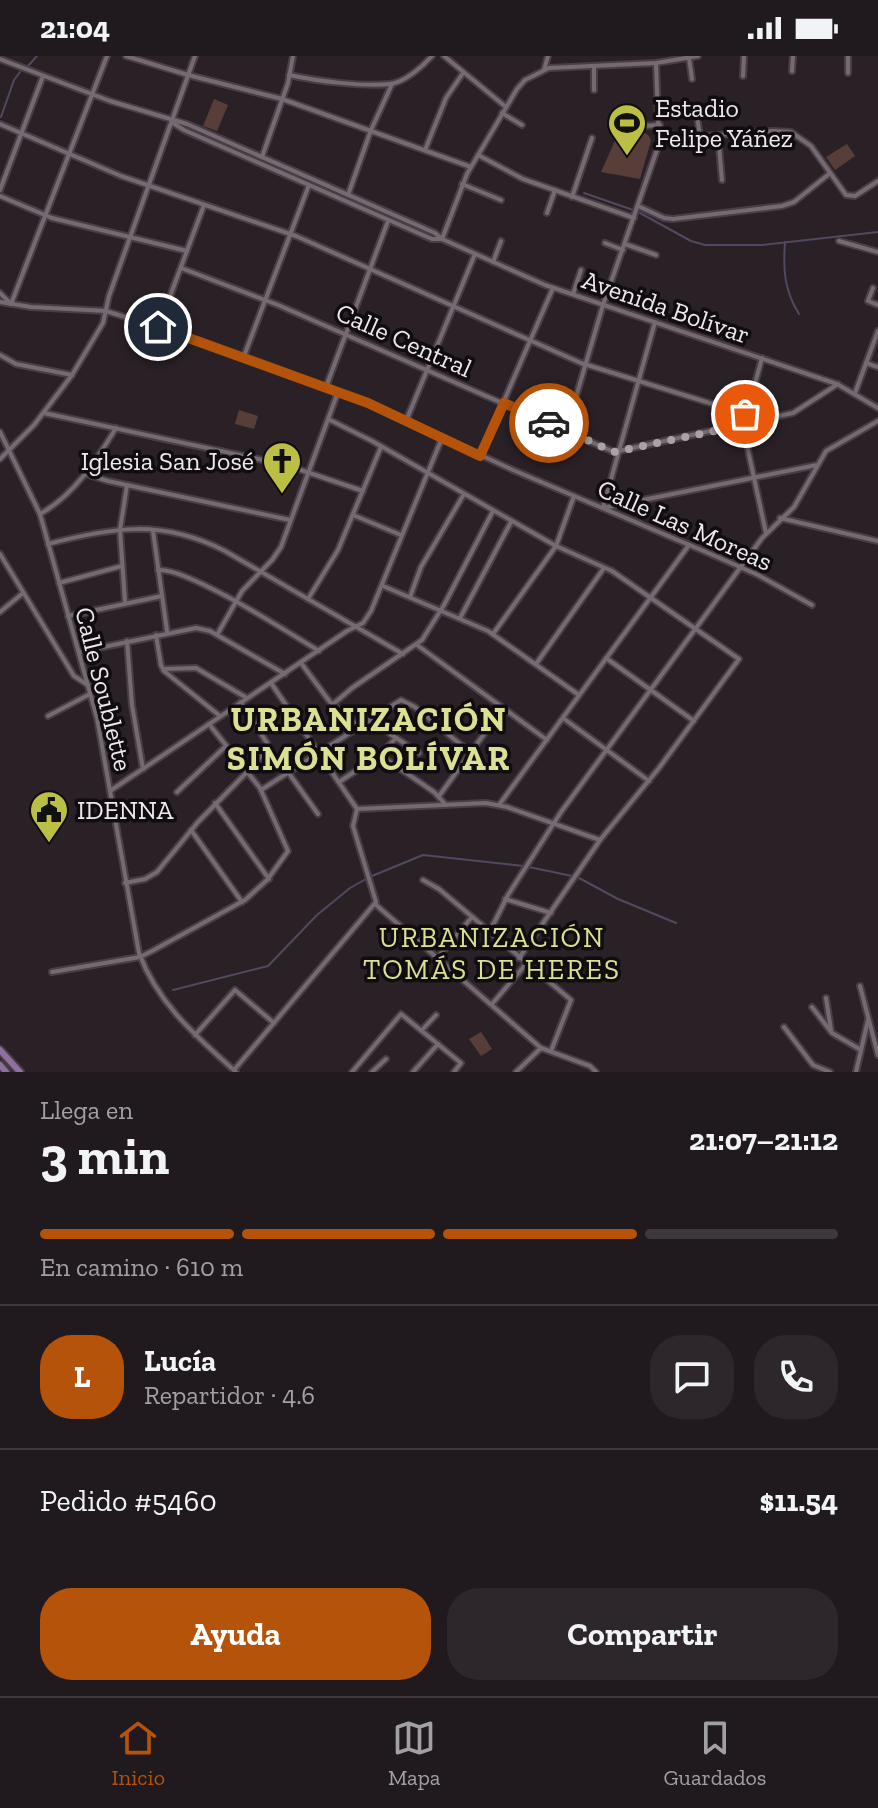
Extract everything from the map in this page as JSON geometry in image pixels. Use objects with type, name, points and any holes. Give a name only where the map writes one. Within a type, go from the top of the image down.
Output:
[{"type":"main road","points":[[0,1050],[20,1072]]},
{"type":"main road","points":[[0,1065],[6,1072]]},
{"type":"street","points":[[0,293],[11,304],[107,56]]},
{"type":"street","points":[[126,56],[282,99],[471,167]]},
{"type":"street","points":[[0,459],[44,413],[72,375],[103,323],[130,236],[195,56]]},
{"type":"street","points":[[262,157],[293,56]]},
{"type":"street","points":[[289,75],[323,81],[392,84],[418,69],[432,56]]},
{"type":"street","points":[[444,56],[506,107]]},
{"type":"street","points":[[544,70],[548,56]]},
{"type":"street","points":[[442,239],[462,184],[520,84],[544,70],[656,63],[698,56]]},
{"type":"street","points":[[743,76],[744,56]]},
{"type":"street","points":[[792,71],[793,56]]},
{"type":"street","points":[[848,56],[848,73]]},
{"type":"street","points":[[689,58],[692,79]]},
{"type":"street","name":"Avenida Bolívar","points":[[0,59],[94,95],[187,124],[553,288],[838,384],[878,408]]},
{"type":"street","points":[[566,431],[603,305],[660,139],[656,63]]},
{"type":"street","points":[[594,67],[594,90]]},
{"type":"street","points":[[425,150],[446,98],[463,73]]},
{"type":"street","points":[[0,190],[43,76]]},
{"type":"street","points":[[348,195],[371,130],[392,84]]},
{"type":"street","points":[[502,113],[522,125]]},
{"type":"street","points":[[697,117],[700,136]]},
{"type":"street","name":"Avenida Bolívar","points":[[171,121],[184,130],[432,239],[442,239]]},
{"type":"street","points":[[0,124],[148,185],[291,234],[587,365],[745,414]]},
{"type":"street","points":[[626,127],[660,124]]},
{"type":"street","points":[[660,139],[791,132],[807,142],[842,191],[849,196],[878,181]]},
{"type":"street","points":[[718,135],[722,180]]},
{"type":"street","points":[[572,197],[592,138]]},
{"type":"street","points":[[478,155],[517,176],[634,218]]},
{"type":"street","points":[[638,206],[673,219],[782,206],[794,202],[830,174]]},
{"type":"street","points":[[462,184],[501,200]]},
{"type":"street","points":[[244,356],[309,185]]},
{"type":"street","points":[[547,213],[555,190]]},
{"type":"street","points":[[0,196],[46,215],[187,251]]},
{"type":"street","points":[[158,327],[204,205]]},
{"type":"street","points":[[326,387],[388,219]]},
{"type":"street","points":[[493,262],[501,241]]},
{"type":"street","points":[[839,241],[878,252]]},
{"type":"street","points":[[605,243],[656,255]]},
{"type":"street","points":[[406,421],[475,254]]},
{"type":"street","name":"Calle Central","points":[[181,268],[266,300],[619,452]]},
{"type":"street","points":[[573,294],[581,270]]},
{"type":"street","points":[[480,456],[553,288]]},
{"type":"street","points":[[873,288],[868,301],[878,305]]},
{"type":"street","name":"Calle Las Moreas","points":[[0,302],[106,311],[244,356],[338,392],[741,567],[812,605]]},
{"type":"street","points":[[655,322],[603,508],[817,465]]},
{"type":"street","points":[[855,393],[878,331]]},
{"type":"street","points":[[0,355],[16,364],[72,375]]},
{"type":"street","points":[[762,358],[743,425],[766,533]]},
{"type":"street","points":[[866,363],[878,367]]},
{"type":"street","points":[[619,452],[797,412],[838,384]]},
{"type":"street","points":[[217,635],[250,582],[277,554],[338,392]]},
{"type":"street","points":[[44,413],[309,472],[363,491]]},
{"type":"street","points":[[328,419],[556,546],[605,567],[739,659],[649,781],[600,840],[519,958]]},
{"type":"street","points":[[489,933],[505,899],[553,824],[766,533],[795,505],[829,449],[878,421]]},
{"type":"street","points":[[40,514],[53,506],[86,474],[116,428]]},
{"type":"street","name":"Calle Soublette","points":[[0,432],[40,514],[88,685],[101,737],[140,957],[159,994],[195,1035],[235,1071]]},
{"type":"street","points":[[110,791],[367,617],[442,438]]},
{"type":"street","points":[[308,599],[335,556],[381,447]]},
{"type":"street","points":[[86,474],[291,520]]},
{"type":"street","points":[[125,602],[120,530],[127,485]]},
{"type":"street","points":[[410,597],[421,567],[464,494]]},
{"type":"street","points":[[493,634],[556,546],[574,496]]},
{"type":"street","points":[[332,705],[417,645],[441,610],[493,511]]},
{"type":"street","points":[[353,515],[401,535]]},
{"type":"street","points":[[780,518],[878,541]]},
{"type":"street","points":[[460,618],[511,521]]},
{"type":"street","points":[[48,544],[104,530],[153,531],[195,537],[403,654]]},
{"type":"street","points":[[153,531],[167,632]]},
{"type":"street","points":[[499,805],[689,545]]},
{"type":"street","points":[[0,554],[74,676],[88,685]]},
{"type":"street","points":[[59,583],[122,566]]},
{"type":"street","points":[[536,664],[605,567]]},
{"type":"street","points":[[158,570],[167,569],[187,576],[319,651]]},
{"type":"street","points":[[382,586],[493,634],[579,695]]},
{"type":"street","points":[[0,612],[23,593]]},
{"type":"street","points":[[68,616],[162,596]]},
{"type":"street","points":[[79,652],[196,628],[217,635],[285,674]]},
{"type":"street","points":[[156,635],[163,669],[220,716]]},
{"type":"street","points":[[127,641],[132,705],[143,769]]},
{"type":"street","points":[[417,645],[547,740]]},
{"type":"street","points":[[606,658],[694,721]]},
{"type":"street","points":[[301,663],[332,705],[359,726]]},
{"type":"street","points":[[163,669],[196,668],[248,698]]},
{"type":"street","points":[[235,1071],[375,904],[376,898],[353,826],[357,809],[271,683]]},
{"type":"street","points":[[48,716],[90,694]]},
{"type":"street","points":[[261,790],[397,701],[406,700],[471,753]]},
{"type":"street","points":[[125,883],[153,875],[215,803],[248,773],[267,745],[241,702]]},
{"type":"street","points":[[439,796],[503,708]]},
{"type":"street","points":[[563,718],[649,781]]},
{"type":"street","points":[[369,720],[419,753]]},
{"type":"street","points":[[52,972],[140,957],[242,902],[269,879],[288,848],[261,790],[209,724]]},
{"type":"street","points":[[339,782],[380,755],[396,738]]},
{"type":"street","points":[[177,792],[226,746]]},
{"type":"street","points":[[380,755],[446,804]]},
{"type":"street","points":[[288,772],[318,814]]},
{"type":"street","points":[[357,809],[474,802],[499,805],[600,840]]},
{"type":"street","points":[[215,803],[269,879]]},
{"type":"street","points":[[191,830],[242,902]]},
{"type":"street","points":[[423,880],[439,889],[571,1000],[551,1051]]},
{"type":"street","points":[[505,899],[551,913]]},
{"type":"street","points":[[375,904],[541,1048],[590,1066],[596,1072]]},
{"type":"street","points":[[438,957],[472,917]]},
{"type":"street","points":[[492,1004],[526,964]]},
{"type":"street","points":[[860,986],[878,1055]]},
{"type":"street","points":[[195,1035],[235,990],[274,1023]]},
{"type":"street","points":[[826,998],[832,1033]]},
{"type":"street","points":[[812,1007],[832,1033],[861,1050]]},
{"type":"street","points":[[352,1072],[401,1014],[461,1063],[454,1072]]},
{"type":"street","points":[[422,1030],[436,1015]]},
{"type":"street","points":[[856,1072],[868,1018]]},
{"type":"street","points":[[784,1027],[813,1065],[830,1072]]},
{"type":"street","points":[[413,1072],[438,1044]]},
{"type":"street","points":[[516,1072],[541,1048]]},
{"type":"street","points":[[372,1072],[386,1059]]},
{"type":"shaded area","points":[[214,99],[228,105],[217,131],[203,126]]},
{"type":"shaded area","name":"Estadio Felipe Yáñez","points":[[645,133],[651,141],[640,179],[601,172],[618,134]]},
{"type":"shaded area","points":[[847,144],[855,156],[835,170],[826,157]]},
{"type":"shaded area","points":[[239,410],[258,416],[254,429],[235,424]]},
{"type":"shaded area","points":[[481,1032],[492,1049],[481,1056],[469,1039]]},
{"type":"waterway","points":[[28,66],[37,56]]},
{"type":"waterway","points":[[1,117],[14,80],[20,72]]},
{"type":"waterway","points":[[584,193],[633,210]]},
{"type":"waterway","points":[[640,213],[691,241],[705,245],[761,245],[878,232]]},
{"type":"waterway","points":[[785,242],[786,279],[799,314]]},
{"type":"waterway","points":[[372,876],[423,855],[523,866]]},
{"type":"waterway","points":[[529,867],[572,876]]},
{"type":"waterway","points":[[579,878],[618,899],[676,923]]},
{"type":"waterway","points":[[173,990],[268,966],[317,915],[366,879]]},
{"type":"way so far","points":[[549,423],[616,452],[743,425],[745,414]]},
{"type":"place","name":"Estadio Felipe Yáñez","points":[[627,157]]},
{"type":"place","name":"Iglesia San José","points":[[282,495]]},
{"type":"place","name":"IDENNA","points":[[49,844]]},
{"type":"district","name":"URBANIZACIÓN SIMÓN BOLÍVAR","points":[[369,738]]},
{"type":"district","name":"URBANIZACIÓN TOMÁS DE HERES","points":[[492,953]]},
{"type":"route","points":[[158,327],[368,403],[480,456],[504,403],[549,423]]}]
